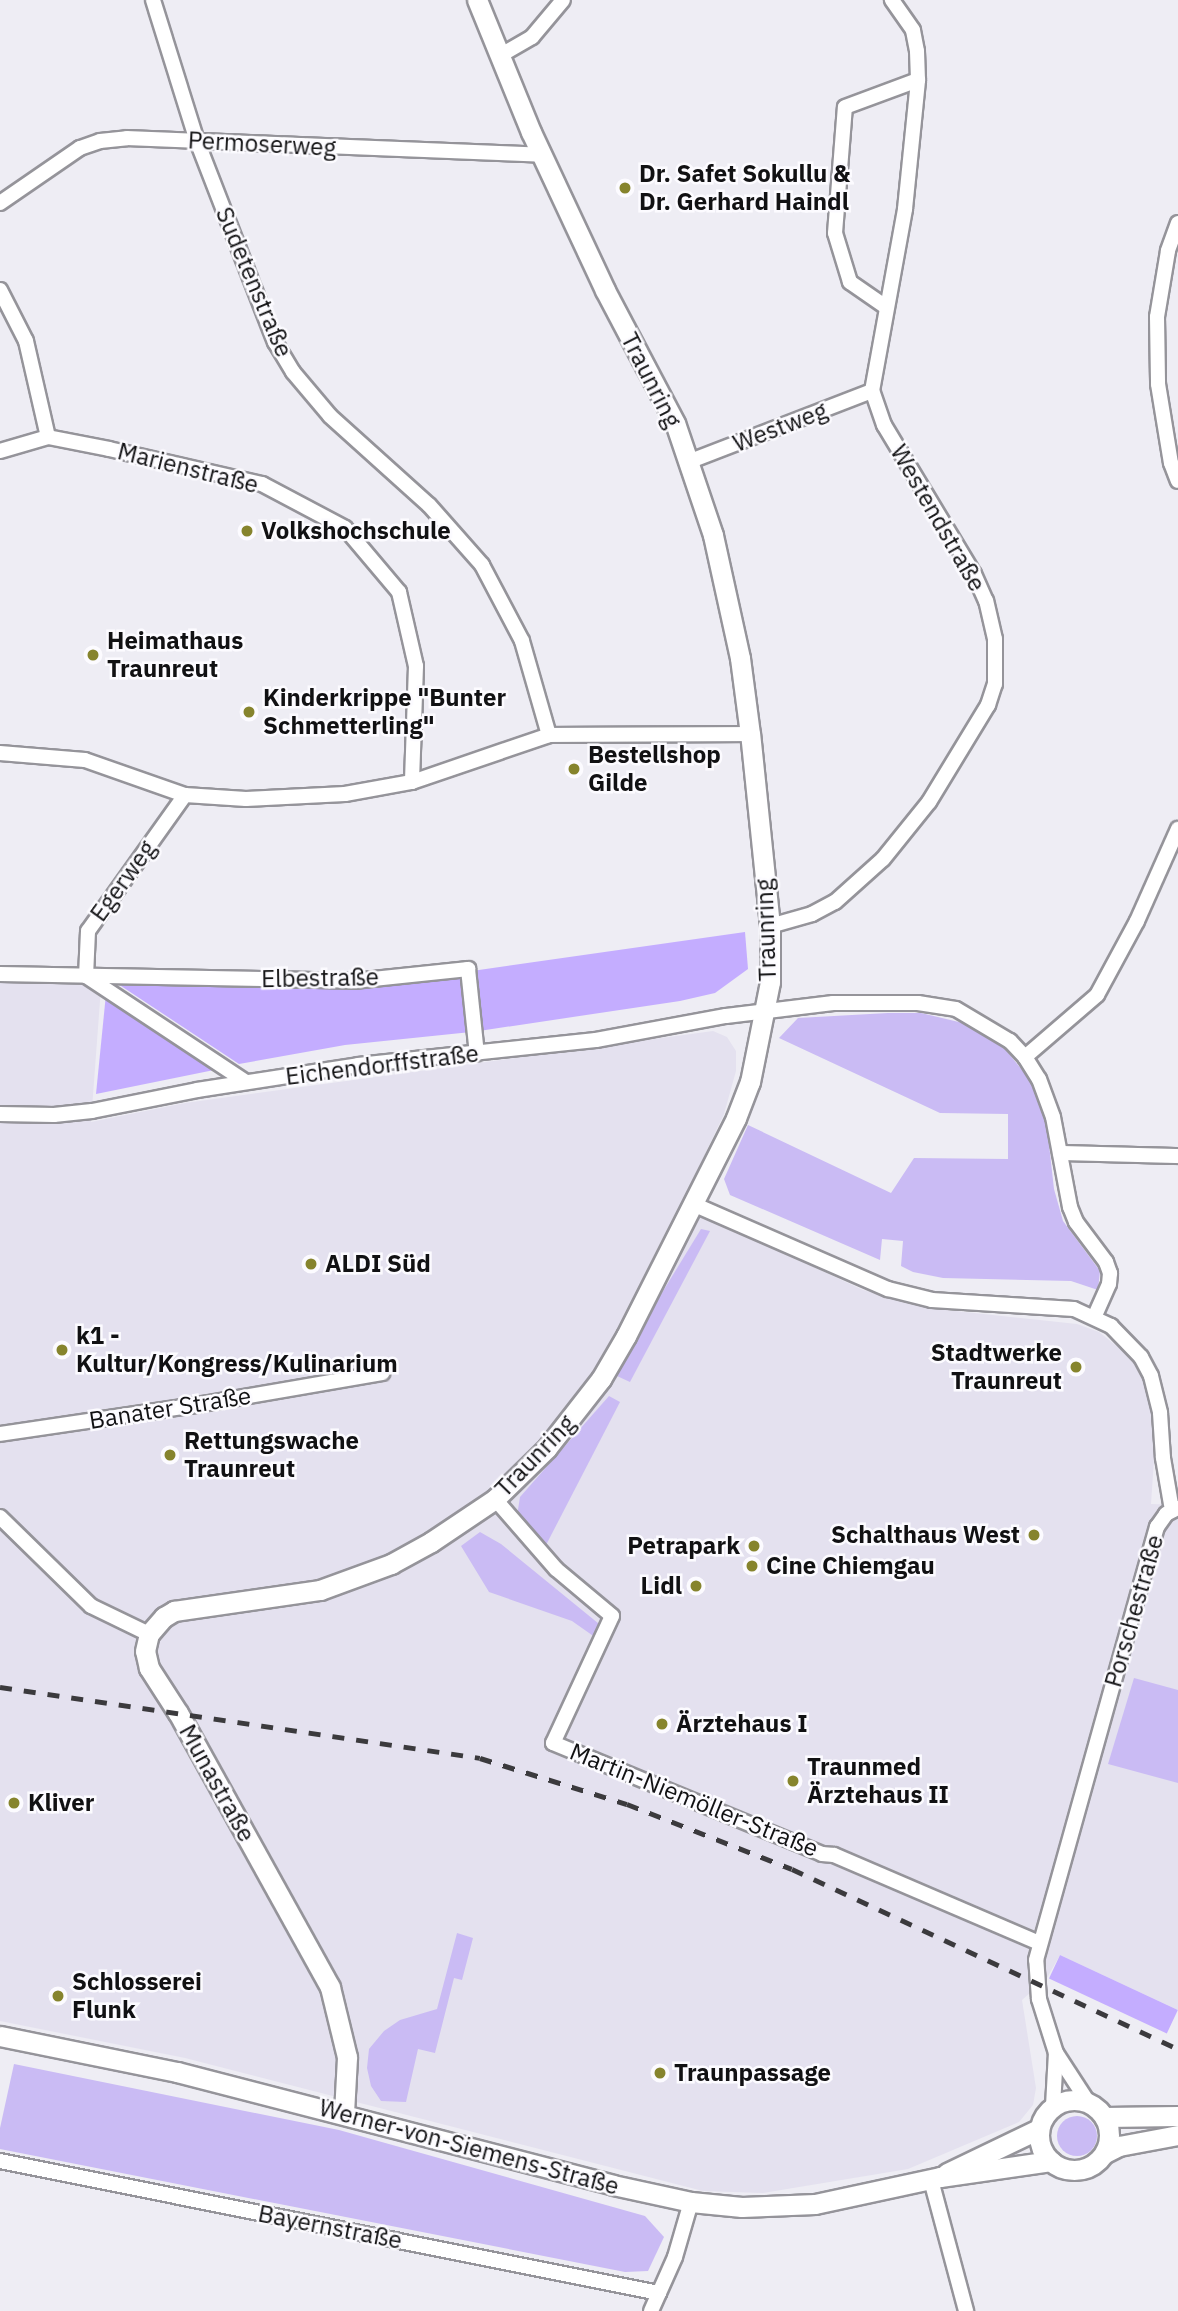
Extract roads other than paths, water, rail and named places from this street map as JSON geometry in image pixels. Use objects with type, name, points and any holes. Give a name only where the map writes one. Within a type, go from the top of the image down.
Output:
[{"type":"street","name":"Sudetenstraße","points":[[153,0],[197,141],[275,342],[293,372],[330,416],[429,505],[482,565],[522,641],[549,735]]},
{"type":"street","name":"Traunring","points":[[149,1634],[164,1617],[174,1611],[290,1596],[357,1578],[431,1542],[495,1499],[547,1448],[601,1379],[693,1205],[736,1118],[750,1082],[765,1012],[770,982],[770,926],[750,734],[740,658],[713,535],[675,423],[605,290],[542,155],[477,0]]},
{"type":"street","points":[[501,55],[532,37],[563,0]]},
{"type":"street","name":"Westendstraße","points":[[770,926],[812,914],[835,902],[883,859],[929,802],[988,705],[995,684],[995,639],[986,601],[974,574],[884,425],[872,391],[905,208],[918,80],[918,51],[913,30],[892,0]]},
{"type":"street","points":[[886,307],[850,282],[835,233],[845,107],[918,80]]},
{"type":"street","name":"Permoserweg","points":[[0,202],[80,148],[100,141],[127,138],[542,155]]},
{"type":"street","points":[[1178,223],[1168,251],[1157,330],[1158,384],[1171,463],[1178,481]]},
{"type":"street","points":[[0,290],[26,341],[48,438]]},
{"type":"street","name":"Westweg","points":[[688,462],[872,391]]},
{"type":"street","name":"Marienstraße","points":[[0,451],[48,438],[262,484],[345,528],[399,592],[416,666],[412,782]]},
{"type":"street","points":[[0,753],[85,760],[185,795],[246,799],[345,794],[412,782],[549,735],[750,734]]},
{"type":"street","name":"Egerweg","points":[[86,976],[88,931],[185,795]]},
{"type":"street","points":[[1094,1317],[1109,1283],[1110,1273],[1107,1262],[1076,1222],[1070,1207],[1053,1117],[1038,1079],[1025,1057],[1097,995],[1137,922],[1178,829]]},
{"type":"street","name":"Elbestraße","points":[[0,974],[354,981],[468,969],[477,1054]]},
{"type":"street","points":[[86,976],[246,1082]]},
{"type":"street","name":"Eichendorffstraße","points":[[0,1114],[54,1115],[92,1111],[246,1082],[358,1065],[596,1040],[833,1003],[881,1002],[956,1009],[1010,1041],[1025,1057]]},
{"type":"street","points":[[1060,1153],[1178,1156]]},
{"type":"street","name":"Porschestraße","points":[[693,1205],[865,1280],[908,1295],[951,1301],[1052,1305],[1074,1309],[1094,1317],[1128,1340],[1151,1377],[1160,1413],[1163,1458],[1175,1509],[1157,1527],[1068,1851],[1039,1943],[1036,1984],[1056,2053],[1088,2102]]},
{"type":"street","name":"Banater Straße","points":[[0,1434],[203,1404],[382,1373]]},
{"type":"street","name":"Martin-Niemöller-Straße","points":[[495,1499],[556,1569],[612,1616],[553,1743],[778,1833],[822,1854],[834,1854],[1039,1943]]},
{"type":"street","points":[[0,1517],[91,1606],[149,1634]]},
{"type":"street","name":"Munastraße","points":[[149,1634],[145,1651],[149,1668],[191,1735],[330,1987],[347,2057],[344,2113]]},
{"type":"street","name":"Werner-von-Siemens-Straße","points":[[0,2036],[177,2072],[344,2113],[489,2154],[691,2202],[780,2207],[857,2197],[936,2178],[1051,2161]]},
{"type":"street","name":"Porschestraße","points":[[1053,2106],[1056,2053]]},
{"type":"street","points":[[1105,2153],[1110,2135],[1105,2117],[1088,2102],[1066,2100],[1053,2106],[1044,2116],[1039,2129],[1042,2150],[1051,2161],[1064,2168],[1079,2169],[1094,2164],[1105,2153],[1119,2146],[1178,2135]]},
{"type":"street","points":[[1105,2117],[1178,2116]]},
{"type":"street","name":"Werner-von-Siemens-Straße","points":[[936,2178],[1039,2129]]},
{"type":"street","name":"Bayernstraße","points":[[0,2161],[659,2293]]},
{"type":"street","points":[[936,2178],[965,2311]]},
{"type":"street","points":[[651,2311],[685,2228],[691,2202]]},
{"type":"railway","points":[[0,1687],[480,1758],[627,1804],[792,1869],[1178,2049]]},
{"type":"place","name":"Dr. Safet Sokullu & Dr. Gerhard Haindl","points":[[625,188]]},
{"type":"place","name":"Volkshochschule","points":[[247,531]]},
{"type":"place","name":"Heimathaus Traunreut","points":[[93,655]]},
{"type":"place","name":"Kinderkrippe \"Bunter Schmetterling\"","points":[[249,712]]},
{"type":"place","name":"Bestellshop Gilde","points":[[574,769]]},
{"type":"place","name":"ALDI Süd","points":[[311,1264]]},
{"type":"place","name":"k1 - Kultur/Kongress/Kulinarium","points":[[62,1350]]},
{"type":"place","name":"Stadtwerke Traunreut","points":[[1076,1367]]},
{"type":"place","name":"Rettungswache Traunreut","points":[[170,1455]]},
{"type":"place","name":"Schalthaus West","points":[[1034,1535]]},
{"type":"place","name":"Petrapark","points":[[754,1546]]},
{"type":"place","name":"Cine Chiemgau","points":[[752,1566]]},
{"type":"place","name":"Lidl","points":[[696,1586]]},
{"type":"place","name":"Ärztehaus I","points":[[662,1724]]},
{"type":"place","name":"Traunmed Ärztehaus II","points":[[793,1781]]},
{"type":"place","name":"Kliver","points":[[14,1803]]},
{"type":"place","name":"Schlosserei Flunk","points":[[58,1996]]},
{"type":"place","name":"Traunpassage","points":[[660,2073]]}]
